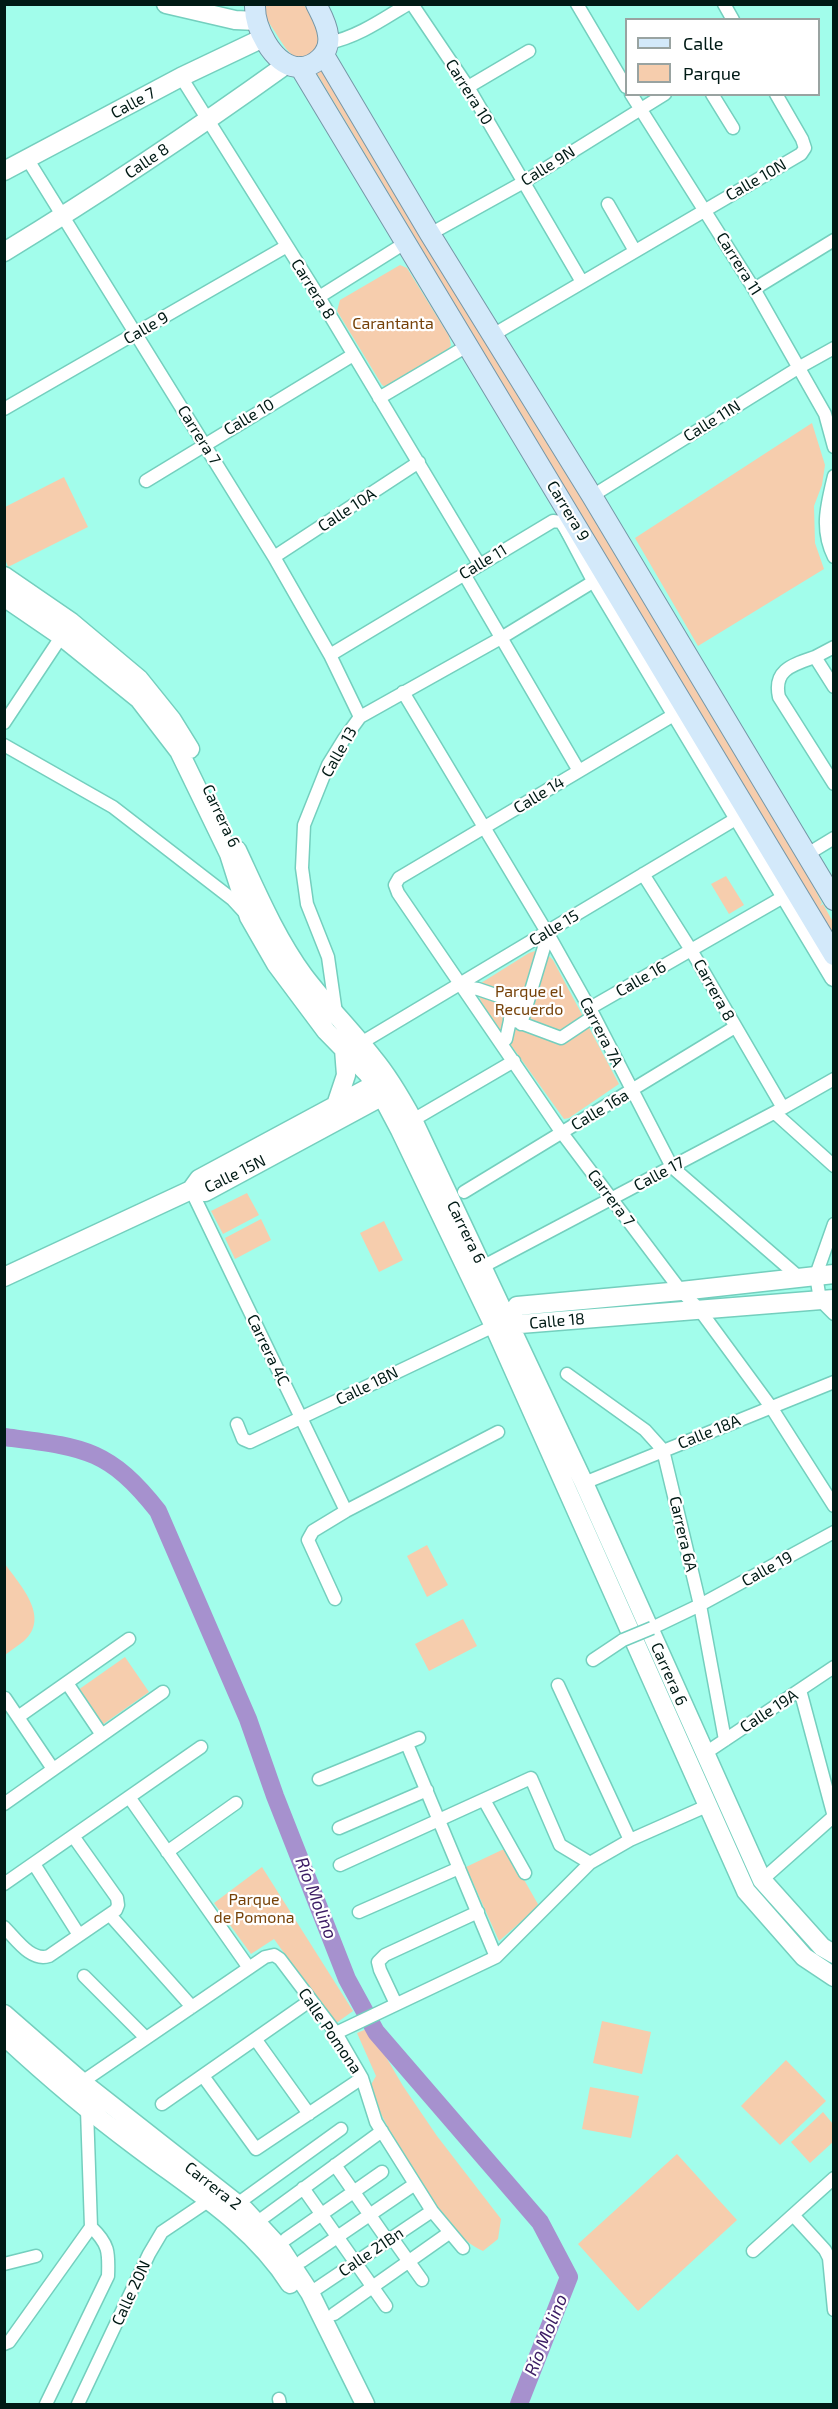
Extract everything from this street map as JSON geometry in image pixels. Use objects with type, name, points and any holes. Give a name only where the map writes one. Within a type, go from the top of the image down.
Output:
[{"type":"main road","points":[[166,4],[256,27]]},
{"type":"main road","name":"Carrera 9","points":[[316,4],[324,20],[326,49],[430,234],[809,852],[834,900]]},
{"type":"main road","name":"Carrera 9","points":[[256,27],[278,58],[293,66],[405,243],[560,499],[680,711],[715,757],[743,814],[834,955]]},
{"type":"main road","name":"Calle 7","points":[[4,171],[182,77],[256,27]]},
{"type":"main road","points":[[293,66],[313,64],[326,49]]},
{"type":"main road","name":"Calle 8","points":[[4,252],[64,216],[293,66]]},
{"type":"main road","points":[[560,499],[564,517],[596,580],[680,711],[694,743],[743,814],[785,896],[834,977]]},
{"type":"main road","name":"Carrera 6","points":[[4,576],[66,629],[139,699],[179,751],[228,854],[249,917],[276,964],[326,1031],[352,1046]]},
{"type":"main road","name":"Carrera 6","points":[[4,597],[66,629],[139,679],[172,720],[190,749],[273,926],[303,975],[337,1018],[352,1046],[413,1120],[482,1267],[501,1323],[522,1351],[584,1483],[762,1880],[822,1947],[834,1954]]},
{"type":"main road","points":[[694,743],[715,757]]},
{"type":"main road","points":[[336,1105],[352,1046]]},
{"type":"main road","points":[[190,1190],[199,1179],[336,1105],[385,1087]]},
{"type":"main road","name":"Carrera 6","points":[[385,1087],[400,1130],[501,1323],[746,1891],[804,1957],[834,1977]]},
{"type":"main road","name":"Calle 15N","points":[[4,1277],[190,1190],[205,1192],[385,1087]]},
{"type":"main road","name":"Calle 18","points":[[501,1323],[517,1306],[817,1276]]},
{"type":"main road","name":"Calle 18","points":[[501,1323],[520,1324],[827,1299]]},
{"type":"main road","points":[[522,1351],[529,1334],[542,1322]]},
{"type":"main road","name":"Carrera 2","points":[[4,2014],[82,2082],[237,2204],[281,2249],[310,2293],[365,2404]]},
{"type":"main road","name":"Carrera 2","points":[[4,2036],[87,2110],[243,2227],[266,2251],[299,2298],[354,2404]]},
{"type":"street","points":[[326,49],[410,4]]},
{"type":"street","name":"Carrera 10","points":[[410,4],[468,87],[522,183],[582,282]]},
{"type":"street","points":[[577,4],[625,84]]},
{"type":"street","points":[[724,4],[732,18]]},
{"type":"street","points":[[468,87],[529,51]]},
{"type":"street","name":"Carrera 8","points":[[182,77],[319,297],[479,564]]},
{"type":"street","name":"Carrera 11","points":[[632,96],[754,289],[825,414],[833,440]]},
{"type":"street","name":"Calle 9N","points":[[430,234],[522,183],[662,96]]},
{"type":"street","points":[[713,96],[733,128]]},
{"type":"street","name":"Calle 10N","points":[[491,336],[801,154],[805,148],[802,139],[777,96]]},
{"type":"street","name":"Carrera 7","points":[[28,160],[274,557],[330,656],[360,717]]},
{"type":"street","points":[[608,204],[635,251]]},
{"type":"street","points":[[754,289],[834,240]]},
{"type":"street","points":[[319,297],[405,243]]},
{"type":"street","name":"Calle 9","points":[[4,409],[286,246]]},
{"type":"street","points":[[379,398],[467,346]]},
{"type":"street","name":"Calle 11N","points":[[592,496],[834,348]]},
{"type":"street","name":"Calle 10","points":[[146,482],[353,355]]},
{"type":"street","points":[[833,440],[834,447]]},
{"type":"street","name":"Calle 10A","points":[[274,557],[419,462]]},
{"type":"street","points":[[834,476],[825,514],[827,543],[834,557]]},
{"type":"street","name":"Calle 11","points":[[330,656],[479,564],[558,520],[579,550]]},
{"type":"street","points":[[464,574],[579,771]]},
{"type":"street","name":"Calle 13","points":[[337,1018],[328,957],[308,904],[302,868],[304,825],[328,765],[360,717],[501,638],[596,580]]},
{"type":"street","points":[[4,723],[66,629]]},
{"type":"street","points":[[834,647],[785,670],[777,680],[779,697],[834,784]]},
{"type":"street","points":[[815,657],[834,687]]},
{"type":"street","name":"Carrera 7A","points":[[403,692],[548,933],[592,1012],[672,1167],[817,1276]]},
{"type":"street","name":"Calle 14","points":[[395,885],[399,878],[680,711]]},
{"type":"street","name":"Carrera 6","points":[[4,745],[113,807],[232,899],[249,917]]},
{"type":"street","name":"Calle 15","points":[[352,1046],[462,986],[743,814]]},
{"type":"street","points":[[834,838],[809,852],[834,884]]},
{"type":"street","name":"Carrera 8","points":[[643,874],[692,950],[779,1110],[834,1166]]},
{"type":"street","name":"Carrera 7","points":[[395,885],[398,893],[562,1133],[681,1291],[699,1309],[771,1407],[834,1506]]},
{"type":"street","name":"Calle 16","points":[[515,1022],[561,1038],[592,1012],[785,896]]},
{"type":"street","points":[[502,1043],[515,1022],[548,933]]},
{"type":"street","points":[[462,986],[478,989],[520,1004]]},
{"type":"street","name":"Calle 16a","points":[[464,1192],[735,1027]]},
{"type":"street","points":[[413,1120],[514,1061]]},
{"type":"street","name":"Calle 17","points":[[482,1267],[834,1079]]},
{"type":"street","name":"Carrera 4C","points":[[190,1190],[346,1511]]},
{"type":"street","points":[[834,1224],[817,1276],[834,1314]]},
{"type":"street","name":"Calle 18N","points":[[237,1424],[247,1443],[501,1323]]},
{"type":"street","name":"Carrera 6A","points":[[567,1374],[645,1430],[663,1450],[700,1605],[724,1740]]},
{"type":"street","name":"Calle 18A","points":[[584,1483],[834,1382]]},
{"type":"street","points":[[335,1599],[308,1540],[313,1531],[346,1511],[498,1432]]},
{"type":"street","name":"Calle 19","points":[[593,1660],[623,1640],[700,1605],[834,1532]]},
{"type":"street","points":[[18,1717],[129,1639]]},
{"type":"street","name":"Calle 19A","points":[[704,1754],[834,1667]]},
{"type":"street","points":[[67,1683],[102,1735]]},
{"type":"street","points":[[558,1685],[630,1840]]},
{"type":"street","points":[[762,1880],[833,1817],[800,1690]]},
{"type":"street","points":[[4,1804],[163,1692]]},
{"type":"street","points":[[5,1698],[53,1769]]},
{"type":"street","points":[[319,1779],[413,1741],[427,1790],[496,1957]]},
{"type":"street","points":[[4,1884],[201,1747]]},
{"type":"street","points":[[340,1865],[531,1778],[560,1845],[590,1863]]},
{"type":"street","points":[[339,1828],[427,1790]]},
{"type":"street","points":[[129,1797],[249,1968]]},
{"type":"street","points":[[484,1800],[525,1873]]},
{"type":"street","points":[[167,1852],[236,1803]]},
{"type":"street","points":[[336,2033],[496,1957],[590,1863],[630,1840],[709,1805]]},
{"type":"street","points":[[4,1927],[34,1956],[41,1959],[110,1915],[118,1905],[117,1898],[73,1836]]},
{"type":"street","points":[[34,1864],[79,1935]]},
{"type":"street","points":[[359,1912],[459,1868]]},
{"type":"street","points":[[396,2004],[378,1962],[385,1955],[478,1912]]},
{"type":"street","points":[[110,1915],[192,2007]]},
{"type":"street","name":"Calle Pomona","points":[[82,2082],[265,1957],[274,1955],[280,1959],[336,2033],[362,2078],[256,2150],[203,2076]]},
{"type":"street","points":[[84,1976],[147,2038]]},
{"type":"street","points":[[162,2104],[311,2000]]},
{"type":"street","points":[[255,2040],[309,2114]]},
{"type":"street","points":[[362,2078],[376,2122],[432,2211],[462,2248]]},
{"type":"street","points":[[4,2344],[9,2342],[91,2227],[87,2110]]},
{"type":"street","points":[[237,2204],[341,2129]]},
{"type":"street","points":[[256,2223],[382,2131]]},
{"type":"street","points":[[335,2165],[369,2214],[410,2261],[422,2280]]},
{"type":"street","points":[[286,2239],[382,2172]]},
{"type":"street","points":[[753,2251],[834,2178]]},
{"type":"street","points":[[302,2261],[336,2235],[415,2184]]},
{"type":"street","points":[[303,2188],[386,2306]]},
{"type":"street","name":"Calle 20N","points":[[78,2404],[149,2254],[162,2232],[189,2216],[208,2201]]},
{"type":"street","name":"Calle 21Bn","points":[[310,2293],[432,2211]]},
{"type":"street","points":[[793,2215],[825,2250],[829,2258],[834,2310]]},
{"type":"street","points":[[46,2404],[108,2276],[109,2255],[104,2239],[91,2227]]},
{"type":"street","points":[[334,2314],[448,2233]]},
{"type":"street","points":[[4,2264],[36,2256]]},
{"type":"green space","points":[[264,5],[304,5],[321,31],[320,45],[313,52],[301,58],[291,54],[268,21]]},
{"type":"green space","points":[[321,69],[595,515],[802,864],[822,903],[820,906],[823,904],[833,922],[833,941],[793,869],[316,72]]},
{"type":"green space","name":"Carantanta","points":[[400,265],[407,268],[449,336],[451,345],[448,350],[386,387],[382,385],[337,311],[340,300]]},
{"type":"green space","points":[[812,423],[825,465],[822,485],[814,506],[815,543],[824,569],[698,646],[635,538]]},
{"type":"green space","points":[[64,477],[88,527],[8,567],[5,559],[5,507]]},
{"type":"green space","points":[[726,876],[744,905],[729,914],[711,884]]},
{"type":"green space","name":"Parque el Recuerdo","points":[[538,950],[553,960],[619,1084],[569,1118],[564,1119],[483,1006],[479,994],[481,983],[529,953]]},
{"type":"green space","points":[[247,1193],[259,1215],[223,1234],[211,1211]]},
{"type":"green space","points":[[261,1219],[271,1240],[235,1259],[225,1238]]},
{"type":"green space","points":[[384,1221],[403,1260],[379,1272],[360,1233]]},
{"type":"green space","points":[[427,1545],[448,1585],[427,1597],[407,1556]]},
{"type":"green space","points":[[5,1564],[25,1591],[34,1612],[35,1622],[32,1632],[24,1641],[5,1655]]},
{"type":"green space","points":[[463,1619],[477,1646],[429,1671],[415,1644]]},
{"type":"green space","points":[[125,1657],[149,1692],[102,1725],[78,1690]]},
{"type":"green space","points":[[506,1848],[539,1906],[499,1941],[466,1867]]},
{"type":"green space","name":"Parque de Pomona","points":[[262,1867],[353,2011],[335,2024],[274,1939],[251,1954],[214,1903]]},
{"type":"green space","points":[[602,2021],[651,2032],[642,2074],[593,2063]]},
{"type":"green space","points":[[369,2028],[403,2086],[437,2136],[501,2219],[498,2239],[483,2251],[465,2240],[448,2223],[416,2179],[389,2130],[369,2088],[376,2076],[357,2033]]},
{"type":"green space","points":[[786,2060],[826,2101],[780,2145],[741,2106]]},
{"type":"green space","points":[[590,2087],[639,2096],[631,2138],[582,2129]]},
{"type":"green space","points":[[823,2112],[833,2124],[833,2142],[810,2163],[791,2142]]},
{"type":"green space","points":[[677,2154],[737,2220],[638,2311],[578,2244]]},
{"type":"waterway","name":"Río Molino","points":[[4,1437],[73,1448],[108,1462],[124,1474],[158,1511],[248,1719],[275,1796],[347,1979],[376,2032],[540,2222],[569,2277],[519,2404]]}]
